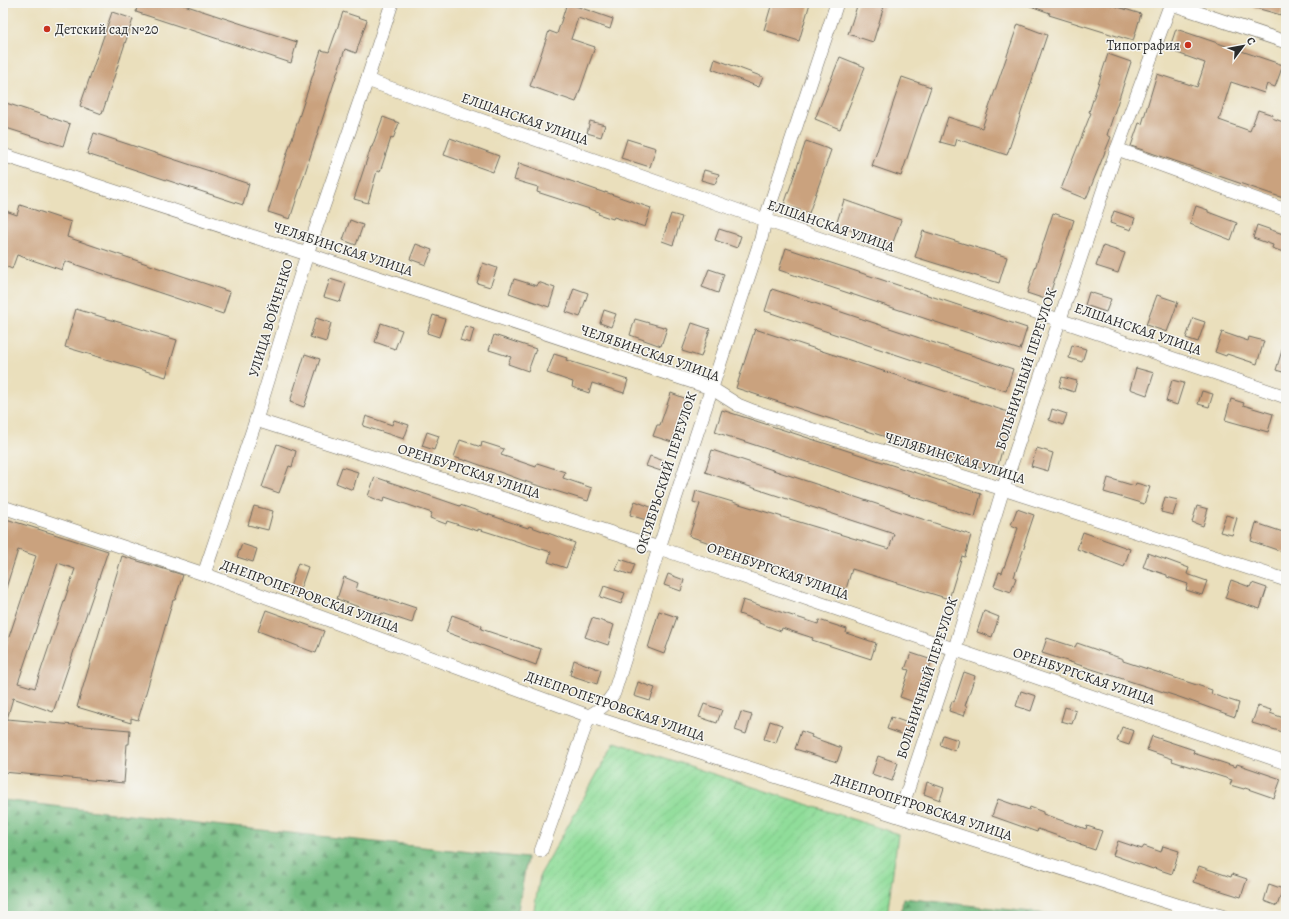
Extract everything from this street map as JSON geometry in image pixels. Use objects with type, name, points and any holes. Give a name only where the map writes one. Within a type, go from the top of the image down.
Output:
[{"type":"street","name":"УЛИЦА ВОЙЧЕНКО","points":[[204,574],[256,420],[307,254],[392,3]]},
{"type":"street","name":"ОКТЯБРЬСКИЙ ПЕРЕУЛОК","points":[[589,716],[601,709],[614,693],[659,548],[761,239],[765,220],[837,3]]},
{"type":"street","points":[[1170,3],[1286,42]]},
{"type":"street","name":"БОЛЬНИЧНЫЙ ПЕРЕУЛОК","points":[[898,816],[955,648],[1003,489],[1117,149],[1170,3]]},
{"type":"street","name":"ЕЛШАНСКАЯ УЛИЦА","points":[[367,80],[765,220],[1286,397]]},
{"type":"street","points":[[1117,149],[1286,210]]},
{"type":"street","name":"ЧЕЛЯБИНСКАЯ УЛИЦА","points":[[3,155],[711,388],[738,405],[753,411],[1003,489],[1286,580]]},
{"type":"street","name":"ОРЕНБУРГСКАЯ УЛИЦА","points":[[256,420],[659,548],[955,648],[1286,763]]},
{"type":"street","name":"ДНЕПРОПЕТРОВСКАЯ УЛИЦА","points":[[3,507],[204,574],[589,716],[1176,905],[1222,916]]},
{"type":"street","points":[[541,851],[589,716]]},
{"type":"green space","points":[[615,742],[898,834],[887,916],[533,916],[540,875]]},
{"type":"green space","points":[[3,800],[214,825],[527,858],[517,916],[3,916]]},
{"type":"green space","points":[[903,898],[1058,915],[1062,916],[901,916]]},
{"type":"building","points":[[138,3],[178,3],[297,42],[291,63],[136,12]]},
{"type":"building","points":[[567,3],[613,19],[610,29],[578,18],[571,39],[595,47],[576,102],[530,86],[549,31],[557,34]]},
{"type":"building","points":[[772,3],[810,3],[799,41],[764,30]]},
{"type":"building","points":[[858,3],[885,3],[873,42],[848,34]]},
{"type":"building","points":[[1025,3],[1105,3],[1141,14],[1133,41],[1049,15],[1050,13]]},
{"type":"building","points":[[1249,3],[1284,3],[1281,15],[1249,6]]},
{"type":"building","points":[[112,12],[133,19],[102,114],[80,106]]},
{"type":"building","points":[[343,12],[367,20],[356,53],[345,49],[290,219],[268,212],[321,50],[329,52]]},
{"type":"building","points":[[1018,24],[1047,35],[1007,155],[957,139],[955,146],[940,142],[948,117],[982,128]]},
{"type":"building","points":[[1176,29],[1283,65],[1275,87],[1267,84],[1264,93],[1231,82],[1219,120],[1250,131],[1258,110],[1273,115],[1272,118],[1286,123],[1286,199],[1131,146],[1139,123],[1142,124],[1157,74],[1197,87],[1205,63],[1169,50]]},
{"type":"building","points":[[1108,54],[1131,62],[1107,135],[1111,137],[1086,199],[1061,189],[1091,113],[1089,112]]},
{"type":"building","points":[[840,57],[865,67],[840,129],[815,119]]},
{"type":"building","points":[[715,59],[763,77],[759,87],[712,69]]},
{"type":"building","points":[[902,77],[931,87],[901,176],[872,166]]},
{"type":"building","points":[[3,102],[70,124],[63,146],[3,127]]},
{"type":"building","points":[[383,117],[399,123],[393,139],[391,138],[380,172],[377,171],[368,203],[354,199],[371,147]]},
{"type":"building","points":[[590,121],[605,125],[601,137],[587,133]]},
{"type":"building","points":[[94,133],[249,184],[243,205],[87,154]]},
{"type":"building","points":[[450,138],[499,156],[493,172],[444,155]]},
{"type":"building","points":[[627,139],[656,148],[650,167],[621,158]]},
{"type":"building","points":[[806,141],[831,150],[809,213],[784,205]]},
{"type":"building","points":[[519,163],[651,208],[645,227],[614,217],[613,219],[598,214],[599,212],[537,192],[538,187],[514,180]]},
{"type":"building","points":[[704,170],[719,174],[715,184],[701,180]]},
{"type":"building","points":[[844,200],[901,220],[892,245],[836,225]]},
{"type":"building","points":[[20,205],[71,222],[67,237],[230,292],[223,314],[65,261],[62,270],[17,255],[12,269],[3,265],[3,210],[17,215]]},
{"type":"building","points":[[1196,206],[1237,223],[1231,240],[1190,224]]},
{"type":"building","points":[[1114,211],[1135,218],[1131,230],[1110,223]]},
{"type":"building","points":[[1053,213],[1074,220],[1048,300],[1027,293]]},
{"type":"building","points":[[671,214],[682,217],[673,245],[662,241]]},
{"type":"building","points":[[350,220],[363,225],[356,245],[343,240]]},
{"type":"building","points":[[1257,225],[1286,235],[1286,253],[1272,248],[1273,245],[1253,238]]},
{"type":"building","points":[[719,229],[741,236],[737,248],[715,240]]},
{"type":"building","points":[[923,231],[1007,257],[999,283],[915,257]]},
{"type":"building","points":[[416,244],[432,250],[426,265],[410,259]]},
{"type":"building","points":[[1103,246],[1125,253],[1118,273],[1096,266]]},
{"type":"building","points":[[786,248],[1027,328],[1020,350],[779,270]]},
{"type":"building","points":[[483,263],[497,268],[490,287],[477,283]]},
{"type":"building","points":[[709,269],[724,274],[718,293],[702,287]]},
{"type":"building","points":[[330,279],[346,284],[340,302],[324,297]]},
{"type":"building","points":[[514,279],[537,286],[538,282],[555,288],[549,307],[509,293]]},
{"type":"building","points":[[574,288],[588,293],[580,317],[566,312]]},
{"type":"building","points":[[772,289],[1013,369],[1006,391],[765,311]]},
{"type":"building","points":[[1089,292],[1111,299],[1106,312],[1085,305]]},
{"type":"building","points":[[1157,295],[1178,302],[1167,332],[1146,325]]},
{"type":"building","points":[[76,309],[177,340],[166,377],[65,347]]},
{"type":"building","points":[[604,310],[616,314],[611,327],[600,323]]},
{"type":"building","points":[[433,315],[445,319],[439,337],[427,333]]},
{"type":"building","points":[[316,318],[331,323],[326,342],[310,337]]},
{"type":"building","points":[[1193,318],[1205,322],[1198,342],[1186,338]]},
{"type":"building","points":[[635,319],[667,328],[661,346],[630,335]]},
{"type":"building","points":[[381,323],[402,330],[395,349],[375,342]]},
{"type":"building","points":[[692,323],[710,329],[701,357],[682,351]]},
{"type":"building","points":[[465,326],[474,329],[470,343],[460,340]]},
{"type":"building","points":[[755,329],[1014,414],[1008,436],[1006,435],[996,473],[736,388]]},
{"type":"building","points":[[1222,332],[1248,341],[1249,337],[1264,341],[1257,364],[1227,354],[1226,356],[1215,352]]},
{"type":"building","points":[[494,335],[536,349],[528,371],[508,364],[511,357],[489,350]]},
{"type":"building","points":[[1284,344],[1286,344],[1286,373],[1276,370]]},
{"type":"building","points":[[1072,345],[1086,349],[1082,362],[1069,358]]},
{"type":"building","points":[[305,354],[320,359],[304,407],[290,402]]},
{"type":"building","points":[[554,354],[567,358],[566,360],[628,380],[624,393],[592,383],[589,393],[572,387],[573,382],[547,373]]},
{"type":"building","points":[[1136,368],[1154,373],[1147,395],[1130,389]]},
{"type":"building","points":[[1062,377],[1077,381],[1074,392],[1059,387]]},
{"type":"building","points":[[1172,380],[1184,383],[1177,405],[1166,401]]},
{"type":"building","points":[[1202,391],[1213,394],[1209,407],[1198,404]]},
{"type":"building","points":[[671,393],[687,399],[672,442],[653,436],[657,425],[660,425]]},
{"type":"building","points":[[1231,399],[1244,403],[1243,405],[1273,414],[1268,432],[1225,420]]},
{"type":"building","points":[[1052,409],[1067,414],[1063,425],[1049,420]]},
{"type":"building","points":[[722,410],[981,494],[975,517],[715,432]]},
{"type":"building","points":[[366,416],[392,425],[394,420],[409,425],[404,439],[363,426]]},
{"type":"building","points":[[427,432],[439,436],[434,450],[422,446]]},
{"type":"building","points":[[460,440],[481,447],[482,442],[504,449],[501,455],[536,467],[537,463],[565,472],[563,478],[592,488],[588,501],[454,457]]},
{"type":"building","points":[[277,444],[296,451],[292,467],[289,466],[279,493],[262,487]]},
{"type":"building","points":[[1037,448],[1053,453],[1048,471],[1031,466]]},
{"type":"building","points":[[712,450],[971,535],[965,557],[962,556],[949,599],[852,569],[846,589],[689,536],[700,504],[693,502],[696,491],[889,549],[894,534],[705,472]]},
{"type":"building","points":[[650,456],[667,462],[664,472],[646,466]]},
{"type":"building","points":[[342,467],[358,472],[353,490],[336,483]]},
{"type":"building","points":[[375,477],[528,528],[529,526],[575,543],[566,568],[548,562],[551,552],[478,529],[478,531],[447,521],[446,524],[430,518],[432,513],[385,497],[383,502],[368,496]]},
{"type":"building","points":[[1108,478],[1135,486],[1136,483],[1150,487],[1144,504],[1104,492]]},
{"type":"building","points":[[1165,497],[1178,500],[1173,515],[1161,512]]},
{"type":"building","points":[[635,501],[653,508],[649,521],[630,515]]},
{"type":"building","points":[[254,506],[273,511],[268,530],[248,525]]},
{"type":"building","points":[[1197,506],[1208,509],[1203,526],[1192,522]]},
{"type":"building","points":[[1017,509],[1034,515],[1014,577],[1016,578],[1011,592],[994,586],[999,572],[1002,573],[1018,528],[1011,525]]},
{"type":"building","points":[[1226,515],[1237,518],[1232,535],[1220,532]]},
{"type":"building","points":[[3,518],[108,551],[53,712],[13,698],[7,719],[130,730],[129,744],[127,744],[124,783],[3,772],[3,655],[36,556],[18,550],[5,591],[3,590]],"holes":[[[58,563],[75,569],[35,688],[18,683]]]},
{"type":"building","points":[[1256,523],[1286,533],[1286,553],[1251,541]]},
{"type":"building","points":[[1083,532],[1130,549],[1124,567],[1077,549]]},
{"type":"building","points":[[242,544],[257,549],[253,562],[237,557]]},
{"type":"building","points":[[1148,553],[1189,568],[1187,574],[1207,581],[1202,595],[1186,590],[1188,584],[1143,567]]},
{"type":"building","points":[[122,556],[183,575],[175,600],[173,600],[138,720],[131,718],[131,723],[77,707]]},
{"type":"building","points":[[620,559],[635,564],[631,575],[616,570]]},
{"type":"building","points":[[298,563],[308,567],[299,593],[289,590]]},
{"type":"building","points":[[668,574],[684,580],[681,591],[664,585]]},
{"type":"building","points":[[344,577],[358,583],[356,590],[416,608],[412,623],[382,613],[381,615],[337,599]]},
{"type":"building","points":[[1231,580],[1250,587],[1252,583],[1267,588],[1260,609],[1225,598]]},
{"type":"building","points":[[604,586],[625,593],[621,604],[600,597]]},
{"type":"building","points":[[743,600],[818,624],[819,620],[847,629],[846,633],[876,643],[871,659],[812,640],[813,638],[782,628],[781,631],[739,614]]},
{"type":"building","points":[[266,610],[324,631],[316,653],[258,631]]},
{"type":"building","points":[[659,611],[677,617],[664,654],[648,648]]},
{"type":"building","points":[[984,611],[999,617],[992,637],[977,632]]},
{"type":"building","points":[[452,615],[482,626],[481,629],[541,649],[536,665],[446,632]]},
{"type":"building","points":[[592,618],[614,625],[608,645],[585,637]]},
{"type":"building","points":[[1047,638],[1075,647],[1077,643],[1123,659],[1123,661],[1212,690],[1211,694],[1239,703],[1235,717],[1179,697],[1042,653]]},
{"type":"building","points":[[911,653],[932,660],[917,703],[900,697],[909,670],[905,669]]},
{"type":"building","points":[[574,660],[601,670],[597,684],[570,675]]},
{"type":"building","points":[[964,672],[975,676],[965,706],[967,706],[964,716],[949,711],[952,701],[954,702]]},
{"type":"building","points":[[638,682],[655,688],[650,701],[634,696]]},
{"type":"building","points":[[1021,691],[1036,696],[1031,711],[1016,706]]},
{"type":"building","points":[[704,704],[722,710],[717,723],[699,717]]},
{"type":"building","points":[[1258,706],[1271,710],[1270,713],[1286,719],[1286,733],[1252,723]]},
{"type":"building","points":[[1065,707],[1076,711],[1072,724],[1061,721]]},
{"type":"building","points":[[741,712],[752,715],[746,734],[735,730]]},
{"type":"building","points":[[891,717],[911,724],[907,736],[887,729]]},
{"type":"building","points":[[770,721],[782,725],[776,743],[764,739]]},
{"type":"building","points":[[1122,727],[1134,731],[1129,745],[1117,741]]},
{"type":"building","points":[[801,731],[812,735],[811,737],[842,748],[837,762],[795,749]]},
{"type":"building","points":[[943,735],[958,740],[955,751],[940,745]]},
{"type":"building","points":[[1152,736],[1194,750],[1193,753],[1236,767],[1237,764],[1281,779],[1274,798],[1245,788],[1230,785],[1232,780],[1172,761],[1173,759],[1147,750]]},
{"type":"building","points":[[878,756],[898,763],[892,781],[872,774]]},
{"type":"building","points":[[927,782],[944,788],[940,800],[924,794]]},
{"type":"building","points":[[998,799],[1029,810],[1030,807],[1043,812],[1043,814],[1086,829],[1087,826],[1102,831],[1095,850],[1038,829],[1037,832],[992,816]]},
{"type":"building","points":[[1118,841],[1142,849],[1144,846],[1161,852],[1163,846],[1179,851],[1172,874],[1113,855]]},
{"type":"building","points":[[1199,866],[1231,877],[1232,874],[1247,879],[1241,897],[1193,882]]},
{"type":"building","points":[[1269,884],[1283,889],[1277,906],[1264,901]]},
{"type":"place","name":"Детский сад №20","points":[[47,29]]},
{"type":"place","name":"Типография","points":[[1188,45]]}]
